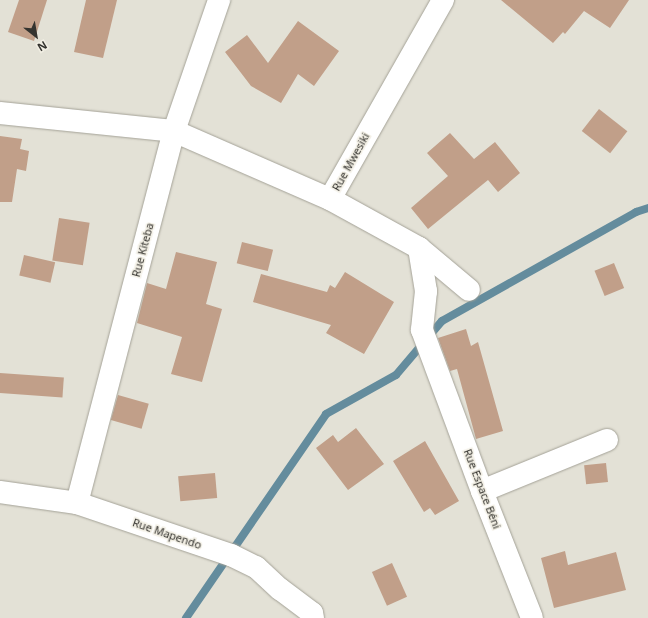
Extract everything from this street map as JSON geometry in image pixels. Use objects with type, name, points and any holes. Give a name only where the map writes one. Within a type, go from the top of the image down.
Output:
[{"type":"street","name":"Rue Kiteba","points":[[77,503],[174,131],[219,0]]},
{"type":"street","name":"Rue Mwesiki","points":[[443,0],[330,199],[419,248],[469,290]]},
{"type":"street","points":[[0,113],[174,131],[330,199]]},
{"type":"street","name":"Rue Espace Béni","points":[[419,248],[426,292],[422,330],[482,491],[532,618]]},
{"type":"street","points":[[482,491],[607,440]]},
{"type":"street","name":"Rue Mapendo","points":[[0,492],[77,503],[231,555],[256,567],[280,589],[312,613],[313,618]]},
{"type":"building","points":[[19,0],[47,0],[34,41],[8,32]]},
{"type":"building","points":[[86,0],[117,0],[103,58],[74,52]]},
{"type":"building","points":[[501,0],[629,0],[610,28],[584,11],[565,34],[563,32],[553,43]]},
{"type":"building","points":[[298,21],[339,51],[314,86],[298,74],[281,103],[251,86],[225,52],[247,35],[268,63]]},
{"type":"building","points":[[599,109],[627,131],[610,153],[582,131]]},
{"type":"building","points":[[450,133],[474,159],[495,142],[520,173],[498,192],[488,180],[428,229],[411,208],[448,176],[427,153]]},
{"type":"building","points":[[0,136],[22,139],[20,149],[29,151],[26,171],[17,169],[12,202],[0,202]]},
{"type":"building","points":[[59,218],[90,223],[83,265],[52,260]]},
{"type":"building","points":[[242,242],[273,250],[268,271],[237,263]]},
{"type":"building","points":[[176,252],[217,262],[206,304],[222,309],[202,382],[171,374],[182,337],[137,323],[147,283],[166,289]]},
{"type":"building","points":[[24,255],[55,262],[50,283],[19,275]]},
{"type":"building","points":[[614,263],[624,288],[605,296],[595,271]]},
{"type":"building","points":[[345,272],[394,302],[364,354],[326,333],[331,325],[253,302],[261,274],[327,292],[330,285],[335,288]]},
{"type":"building","points":[[466,329],[471,346],[478,342],[503,431],[476,439],[457,369],[450,371],[438,338]]},
{"type":"building","points":[[0,373],[64,377],[62,397],[0,393]]},
{"type":"building","points":[[118,395],[149,404],[142,429],[111,420]]},
{"type":"building","points":[[356,428],[384,464],[348,490],[316,448],[333,435],[338,442]]},
{"type":"building","points":[[425,441],[459,501],[435,515],[430,508],[424,512],[393,461]]},
{"type":"building","points":[[606,463],[608,482],[586,484],[584,465]]},
{"type":"building","points":[[215,473],[217,498],[180,501],[178,476]]},
{"type":"building","points":[[565,551],[568,565],[616,552],[626,590],[554,608],[541,558]]},
{"type":"building","points":[[392,563],[407,597],[387,606],[372,572]]},
{"type":"waterway","points":[[186,618],[326,414],[396,375],[442,321],[636,212],[648,208]]}]
